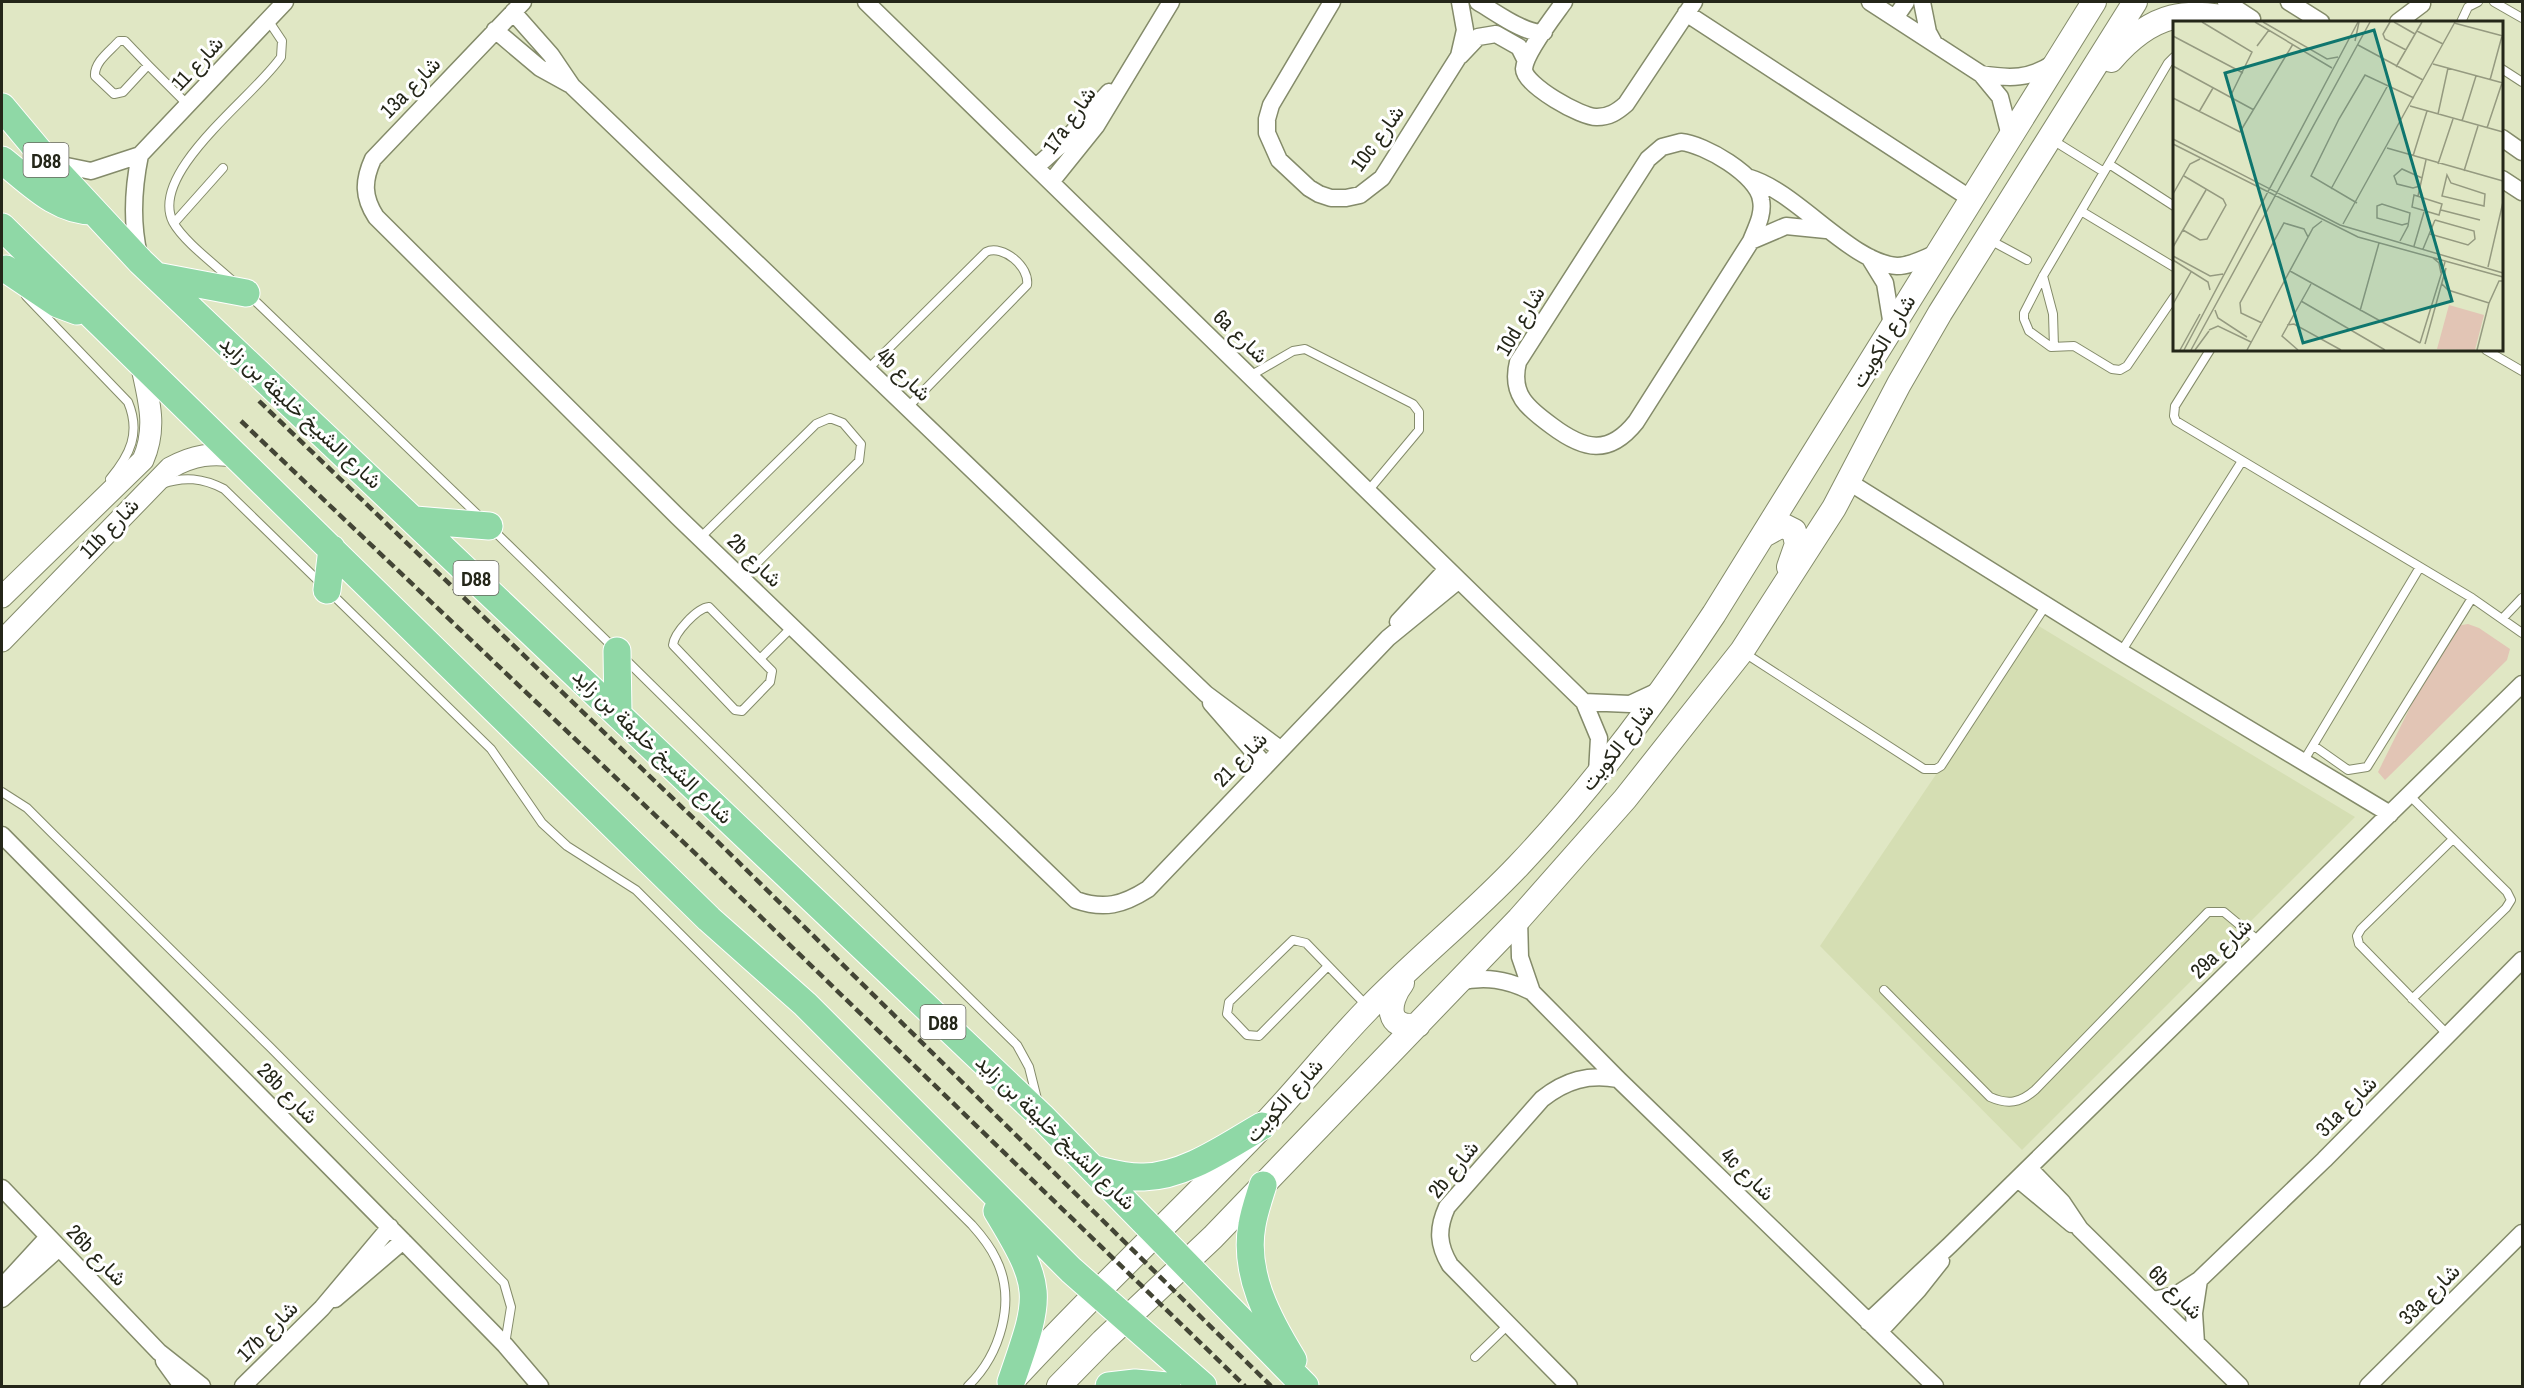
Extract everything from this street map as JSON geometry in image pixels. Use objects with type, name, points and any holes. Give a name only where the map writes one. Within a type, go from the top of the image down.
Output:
[{"type":"main road","name":"شارع الكويت","points":[[1009,1384],[1262,1126],[1369,1008],[1518,866],[1597,773],[1663,689],[1764,535],[2094,2]]},
{"type":"main road","name":"شارع الكويت","points":[[1059,1386],[1263,1185],[1519,920],[1624,799],[1742,651],[1779,598],[1849,482],[1899,384],[2078,90],[2135,2]]},
{"type":"main road","points":[[2078,90],[2097,75],[2132,37],[2154,22],[2187,14],[2212,15],[2242,21]]},
{"type":"main road","name":"شارع الشيخ خليفة بن زايد","points":[[2,107],[48,162],[148,269],[1041,1116],[1305,1386]]},
{"type":"main road","points":[[2,160],[56,201],[79,211],[93,211]]},
{"type":"main road","points":[[2,227],[709,919],[805,1004],[976,1177],[1096,1293],[1203,1386]]},
{"type":"main road","points":[[4,267],[58,304],[91,314]]},
{"type":"main road","points":[[148,269],[246,293]]},
{"type":"main road","points":[[415,520],[489,526]]},
{"type":"main road","points":[[1764,535],[1782,525],[1789,526],[1797,537],[1779,598]]},
{"type":"main road","points":[[327,590],[332,549]]},
{"type":"main road","points":[[617,651],[618,713]]},
{"type":"main road","points":[[1418,962],[1395,991],[1390,1008],[1393,1017],[1400,1024],[1409,1027],[1418,1025]]},
{"type":"main road","points":[[1094,1169],[1126,1177],[1161,1175],[1213,1154],[1262,1126]]},
{"type":"main road","points":[[976,1177],[1023,1255],[1033,1282],[1033,1314],[1009,1384]]},
{"type":"main road","points":[[1263,1185],[1251,1227],[1255,1279],[1274,1328],[1310,1386]]},
{"type":"main road","points":[[1108,1386],[1135,1383],[1167,1386]]},
{"type":"street","name":"شارع 11","points":[[48,162],[91,171],[140,155],[285,2]]},
{"type":"street","name":"6a شارع","points":[[866,2],[1584,702],[1599,738],[1597,773]]},
{"type":"street","name":"17a شارع","points":[[1051,182],[1096,126],[1170,2]]},
{"type":"street","name":"10c شارع","points":[[1332,2],[1271,105],[1267,119],[1267,134],[1279,160],[1309,188],[1331,198],[1360,195],[1382,178],[1459,56],[1478,37],[1496,33],[1519,46],[1526,61],[1525,74],[1532,84],[1584,115],[1606,116],[1626,104],[1690,7]]},
{"type":"street","name":"10c شارع","points":[[1459,56],[1465,30],[1460,2]]},
{"type":"street","points":[[1478,2],[1526,30],[1535,33],[1544,32]]},
{"type":"street","points":[[1526,61],[1564,2]]},
{"type":"street","points":[[1870,2],[1981,74],[2000,97],[2010,136]]},
{"type":"street","points":[[1895,18],[1906,2]]},
{"type":"street","points":[[1922,2],[1928,32],[1935,44]]},
{"type":"street","points":[[2226,2],[2255,21]]},
{"type":"street","points":[[2289,2],[2319,21]]},
{"type":"street","points":[[2399,21],[2423,3]]},
{"type":"street","points":[[2416,21],[2423,3]]},
{"type":"street","name":"13a شارع","points":[[376,217],[368,204],[365,189],[366,173],[373,159],[518,7]]},
{"type":"street","name":"4b شارع","points":[[518,7],[572,86],[1206,694],[1280,749]]},
{"type":"street","points":[[1690,7],[1971,199]]},
{"type":"street","name":"4b شارع","points":[[495,30],[540,68],[572,86]]},
{"type":"street","points":[[1981,74],[2012,78],[2026,77],[2040,72],[2058,60]]},
{"type":"street","name":"17a شارع","points":[[1036,167],[1064,142],[1121,82]]},
{"type":"street","points":[[2503,139],[2523,152]]},
{"type":"street","name":"10d شارع","points":[[1749,178],[1761,199],[1762,211],[1751,241],[1626,435],[1614,443],[1585,446],[1571,440],[1528,409],[1519,397],[1515,373],[1524,351],[1654,153],[1670,144],[1692,143],[1702,147],[1749,178],[1772,188],[1869,257],[1898,266],[1908,265],[1937,253]]},
{"type":"street","points":[[140,155],[133,195],[133,216],[148,269]]},
{"type":"street","points":[[2503,180],[2523,192]]},
{"type":"street","name":"2b شارع","points":[[376,217],[700,538],[1064,891],[1090,905],[1119,905]]},
{"type":"street","name":"10d شارع","points":[[1751,241],[1786,226],[1799,225],[1833,231]]},
{"type":"street","name":"10d شارع","points":[[1869,257],[1885,283],[1892,327]]},
{"type":"street","name":"11b شارع","points":[[2,597],[132,473],[142,460],[150,444],[151,420],[141,363]]},
{"type":"street","name":"11b شارع","points":[[2,641],[145,491],[170,468],[183,460],[210,454],[238,457]]},
{"type":"street","points":[[1849,482],[2121,652],[2390,814]]},
{"type":"street","name":"شارع 21","points":[[1119,905],[1148,889],[1280,749],[1453,575]]},
{"type":"street","name":"29a شارع","points":[[1873,1327],[1927,1280],[1950,1245],[2523,684]]},
{"type":"street","points":[[1584,702],[1629,704],[1663,689]]},
{"type":"street","name":"4b شارع","points":[[1206,694],[1228,726],[1265,765]]},
{"type":"street","name":"28b شارع","points":[[2,835],[404,1241],[505,1345],[540,1386]]},
{"type":"street","name":"4c شارع","points":[[1519,920],[1520,957],[1532,992]]},
{"type":"street","name":"31a شارع","points":[[2153,1300],[2176,1295],[2199,1280],[2523,960]]},
{"type":"street","name":"4c شارع","points":[[1457,982],[1488,978],[1518,985],[1532,992],[1618,1079],[1935,1386]]},
{"type":"street","name":"2b شارع","points":[[1569,1386],[1507,1326],[1450,1265],[1442,1252],[1440,1229],[1447,1207],[1542,1099],[1556,1088],[1586,1077],[1618,1079]]},
{"type":"street","name":"6b شارع","points":[[2023,1173],[2048,1207],[2080,1228],[2240,1386]]},
{"type":"street","name":"26b شارع","points":[[2,1188],[159,1352],[201,1386]]},
{"type":"street","name":"17b شارع","points":[[243,1386],[322,1308],[390,1227]]},
{"type":"street","name":"33a شارع","points":[[2368,1386],[2523,1233]]},
{"type":"street","name":"17b شارع","points":[[322,1308],[356,1284],[404,1241]]},
{"type":"street","points":[[2,1287],[53,1242]]},
{"type":"street","points":[[2,1299],[53,1242]]},
{"type":"street","points":[[2196,1343],[2194,1313],[2199,1280]]},
{"type":"street","name":"26b شارع","points":[[159,1352],[182,1386]]},
{"type":"lane","points":[[2461,21],[2468,7],[2478,2]]},
{"type":"lane","points":[[2494,2],[2523,18]]},
{"type":"lane","points":[[268,20],[282,41],[281,57],[177,173],[168,202],[174,223],[489,526],[1017,1045],[1029,1066],[1041,1116]]},
{"type":"lane","points":[[148,65],[119,94],[111,92],[95,76],[98,64],[121,40],[126,42],[188,105]]},
{"type":"lane","points":[[2173,59],[2043,271],[2026,307],[2024,320],[2029,331],[2054,347],[2070,345],[2112,369],[2124,369],[2173,300]]},
{"type":"lane","points":[[2503,70],[2523,82]]},
{"type":"lane","points":[[2049,137],[2173,205]]},
{"type":"lane","points":[[174,223],[223,168]]},
{"type":"lane","points":[[2081,211],[2173,266]]},
{"type":"lane","points":[[1988,238],[2027,260]]},
{"type":"lane","points":[[867,370],[986,252],[997,249],[1007,253],[1025,272],[1027,285],[907,408]]},
{"type":"lane","points":[[4,267],[28,299],[122,393],[133,413],[132,446],[122,465],[103,487],[97,504]]},
{"type":"lane","points":[[2043,271],[2053,314],[2054,347]]},
{"type":"lane","points":[[1250,376],[1293,351],[1305,349],[1413,404],[1419,412],[1419,430],[1368,491]]},
{"type":"lane","points":[[2209,351],[2175,406],[2174,416],[2181,424],[2472,598],[2523,633]]},
{"type":"lane","points":[[2488,351],[2523,370]]},
{"type":"lane","points":[[700,538],[816,424],[830,418],[843,423],[861,444],[859,461],[742,578]]},
{"type":"lane","points":[[2121,652],[2242,461]]},
{"type":"lane","points":[[145,491],[184,478],[214,484],[224,489],[491,749],[542,824],[567,846],[626,882],[646,898],[982,1236],[1002,1273],[1005,1303],[999,1336],[993,1352],[968,1386]]},
{"type":"lane","points":[[2303,762],[2420,567]]},
{"type":"lane","points":[[2314,746],[2348,770],[2367,767],[2472,598]]},
{"type":"lane","points":[[2503,618],[2523,598]]},
{"type":"lane","points":[[1742,651],[1924,769],[1930,770],[1941,766],[2046,605]]},
{"type":"lane","points":[[709,607],[761,658],[772,671],[772,678],[743,710],[737,712],[674,648],[672,642],[700,610],[709,607]]},
{"type":"lane","points":[[761,658],[792,627]]},
{"type":"lane","points":[[2,792],[27,808],[270,1047],[504,1283],[511,1307],[505,1345]]},
{"type":"lane","points":[[2409,795],[2510,895],[2510,904],[2412,999]]},
{"type":"lane","points":[[2448,1035],[2359,944],[2357,936],[2361,929],[2452,840]]},
{"type":"lane","points":[[1884,990],[1990,1097],[2001,1102],[2014,1102],[2025,1098],[2035,1090],[2208,912],[2224,912],[2260,942]]},
{"type":"lane","points":[[1328,966],[1259,1036],[1247,1035],[1227,1014],[1229,1002],[1289,942],[1303,941],[1328,966],[1369,1008]]},
{"type":"lane","points":[[1475,1357],[1507,1326]]},
{"type":"shaded area","points":[[2468,624],[2479,628],[2510,649],[2507,660],[2385,780],[2378,772],[2445,637],[2456,626]]},
{"type":"shaded area","points":[[2037,625],[2355,817],[2022,1150],[1820,946]]},
{"type":"railway","points":[[259,401],[713,837],[1271,1386]]},
{"type":"railway","points":[[241,421],[699,857],[1245,1386]]}]
